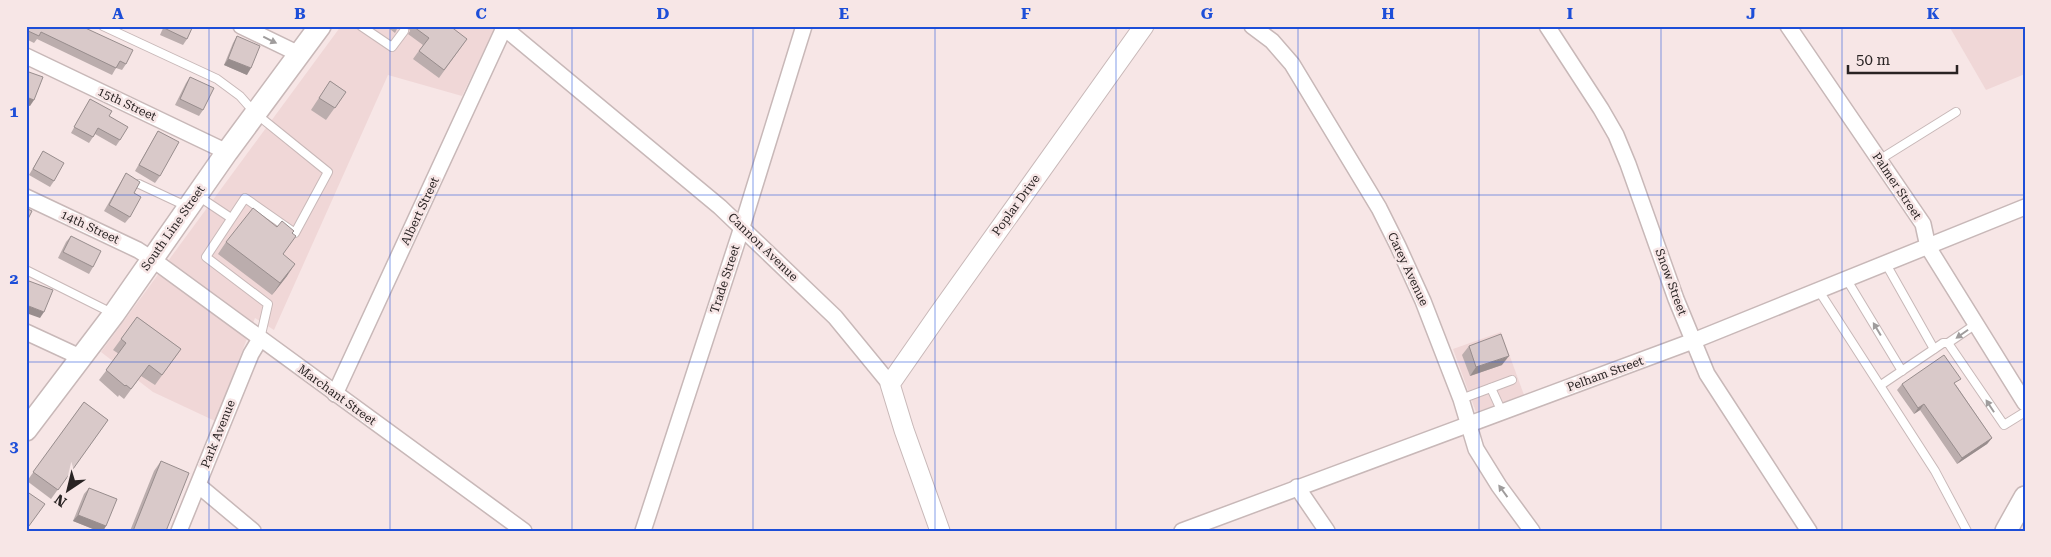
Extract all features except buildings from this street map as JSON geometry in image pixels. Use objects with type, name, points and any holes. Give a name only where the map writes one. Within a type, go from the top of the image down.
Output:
[{"type":"main road","name":"South Line Street","points":[[26,430],[114,314],[254,113],[320,26]]},
{"type":"main road","points":[[2006,531],[2025,497]]},
{"type":"street","points":[[241,26],[299,54]]},
{"type":"street","name":"Trade Street","points":[[643,531],[742,228],[804,26]]},
{"type":"street","name":"Poplar Drive","points":[[890,384],[1144,26]]},
{"type":"street","name":"Carey Avenue","points":[[1252,26],[1272,41],[1292,64],[1379,208],[1423,302],[1461,399],[1473,440],[1482,460],[1532,531]]},
{"type":"street","name":"Snow Street","points":[[1547,26],[1616,135],[1707,374],[1810,531]]},
{"type":"street","name":"Palmer Street","points":[[1788,26],[1922,224],[1928,247],[2025,403]]},
{"type":"street","name":"Cannon Avenue","points":[[503,27],[720,206],[835,317],[890,384],[904,430],[940,531]]},
{"type":"street","name":"Albert Street","points":[[335,394],[503,27]]},
{"type":"street","name":"15th Street","points":[[26,56],[227,152]]},
{"type":"street","name":"14th Street","points":[[26,197],[138,250],[152,259]]},
{"type":"street","name":"Pelham Street","points":[[1182,531],[1693,341],[2025,207]]},
{"type":"street","name":"Marchant Street","points":[[152,259],[524,531]]},
{"type":"street","points":[[26,332],[80,357]]},
{"type":"street","name":"Park Avenue","points":[[179,531],[251,354],[260,339]]},
{"type":"street","points":[[198,485],[253,531]]},
{"type":"street","points":[[1297,487],[1327,531]]},
{"type":"lane","points":[[103,26],[217,79],[240,96],[254,113],[328,172],[295,233],[246,198],[206,257],[268,304],[260,339]]},
{"type":"lane","points":[[361,26],[392,47],[404,31]]},
{"type":"lane","points":[[1879,160],[1956,112]]},
{"type":"lane","points":[[139,184],[192,201],[231,218]]},
{"type":"lane","points":[[1886,264],[1934,348]]},
{"type":"lane","points":[[26,270],[114,314]]},
{"type":"lane","points":[[1847,280],[1902,371]]},
{"type":"lane","points":[[1819,291],[1935,471],[1966,531]]},
{"type":"lane","points":[[1948,344],[1976,324]]},
{"type":"lane","points":[[1881,385],[1943,342],[1948,344],[2004,425],[2025,412]]},
{"type":"lane","points":[[1461,399],[1512,380]]},
{"type":"lane","points":[[1491,388],[1502,412]]},
{"type":"shaded area","points":[[341,26],[496,26],[462,96],[388,75],[274,330],[255,318],[215,421],[153,392],[101,352]]},
{"type":"shaded area","points":[[1949,26],[2025,26],[2025,74],[1986,90]]},
{"type":"shaded area","points":[[1501,332],[1524,395],[1476,412],[1453,349]]}]
